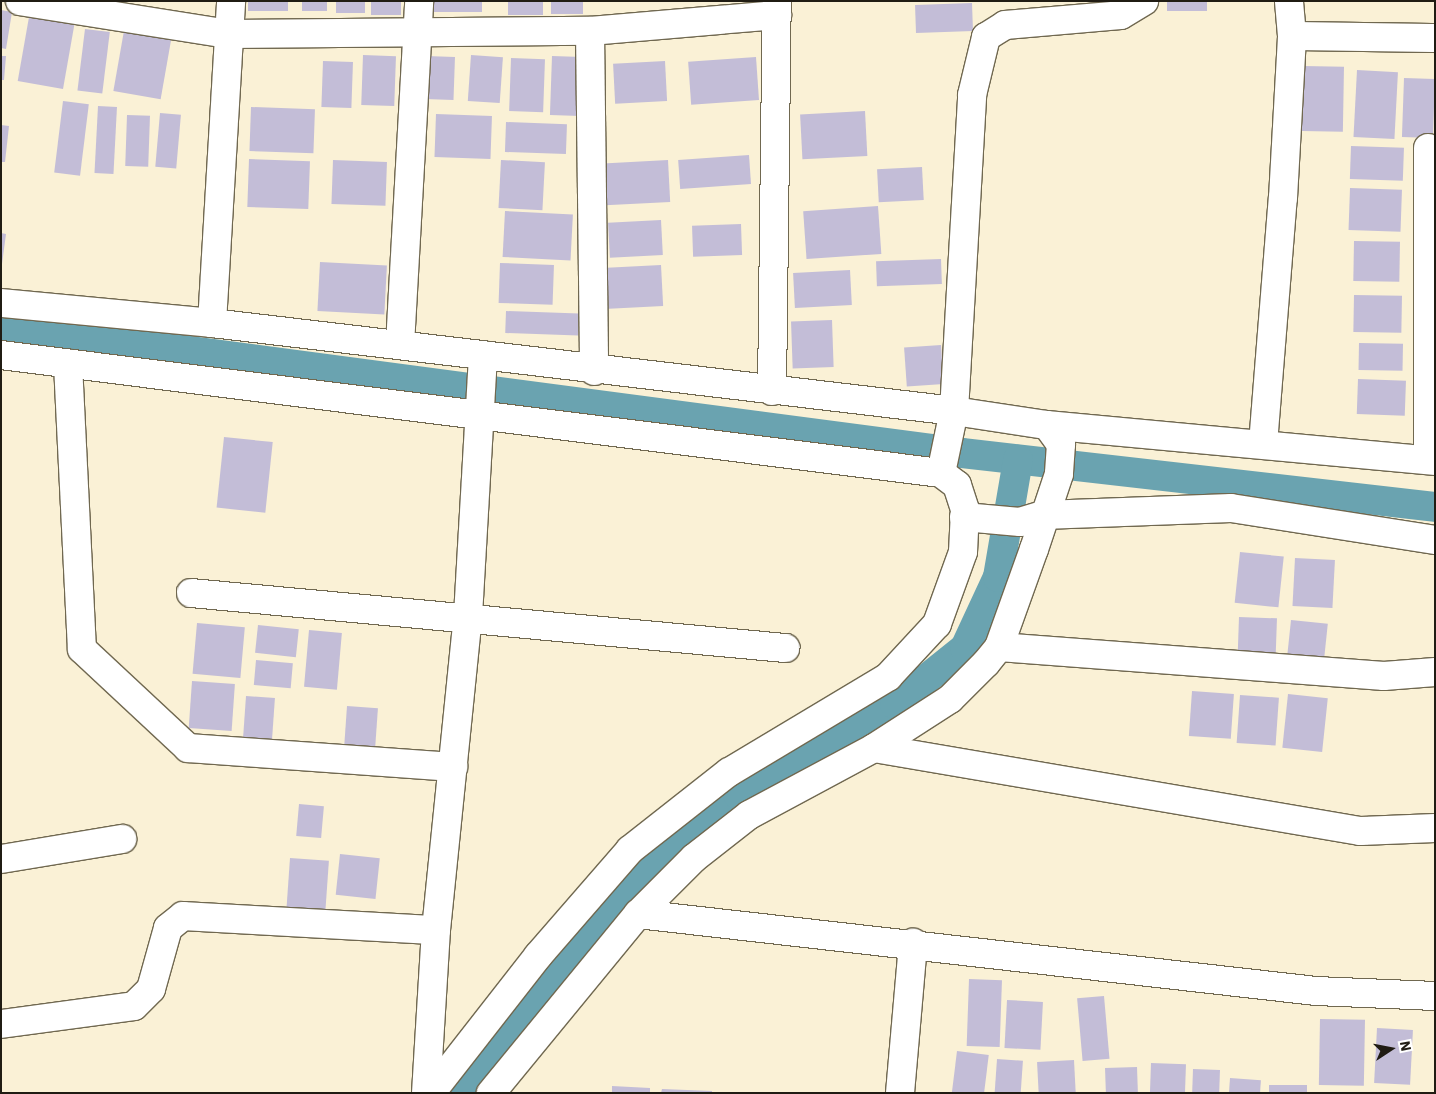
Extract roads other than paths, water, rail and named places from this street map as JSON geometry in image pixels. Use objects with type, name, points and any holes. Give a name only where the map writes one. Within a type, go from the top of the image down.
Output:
[{"type":"street","points":[[20,1],[230,34],[416,34],[590,31],[777,8],[772,391]]},
{"type":"street","points":[[212,323],[231,1]]},
{"type":"street","points":[[400,345],[419,1]]},
{"type":"street","points":[[431,1093],[538,956],[630,850],[729,772],[888,677],[937,624],[964,552],[964,517],[947,445],[972,95],[986,38],[1005,25],[1121,15],[1144,1]]},
{"type":"street","points":[[1263,444],[1292,36],[1289,1]]},
{"type":"street","points":[[590,31],[594,371]]},
{"type":"street","points":[[1292,36],[1435,38]]},
{"type":"street","points":[[1,355],[476,411],[947,445],[1054,434],[1263,444],[1432,461],[1428,148]]},
{"type":"street","points":[[1,303],[212,323],[400,345],[482,362],[594,371],[772,391],[947,445]]},
{"type":"street","points":[[426,1093],[436,930],[468,616],[476,411],[482,362]]},
{"type":"street","points":[[68,364],[82,650],[188,748],[453,766]]},
{"type":"street","points":[[491,1093],[638,914],[694,858],[749,815],[874,748],[950,699],[999,646],[1022,519],[1059,474],[1054,434]]},
{"type":"street","points":[[964,517],[1022,519],[1231,508],[1435,540]]},
{"type":"street","points":[[191,593],[468,616],[785,648]]},
{"type":"street","points":[[999,646],[1384,676],[1435,672]]},
{"type":"street","points":[[874,748],[1360,831],[1435,828]]},
{"type":"street","points":[[1,859],[122,839]]},
{"type":"street","points":[[638,914],[913,943],[1316,991],[1435,996]]},
{"type":"street","points":[[1,1024],[134,1006],[151,989],[168,928],[183,916],[436,930]]},
{"type":"street","points":[[900,1093],[913,943]]},
{"type":"waterway","points":[[1,326],[962,453],[1435,507]]},
{"type":"waterway","points":[[461,1093],[664,846],[738,794],[895,704],[965,648],[998,577],[1018,460]]}]
